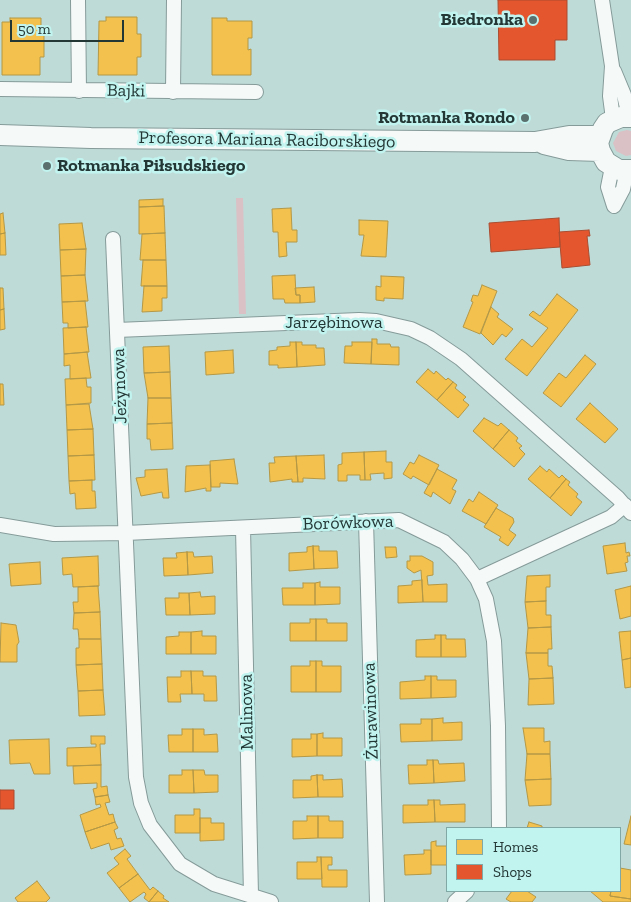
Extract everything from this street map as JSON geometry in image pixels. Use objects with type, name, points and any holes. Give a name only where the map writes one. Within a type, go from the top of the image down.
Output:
[{"type":"main road","points":[[614,159],[602,129],[624,117]]},
{"type":"main road","name":"Profesora Mariana Raciborskiego","points":[[0,135],[92,138],[535,142],[570,136],[614,159]]},
{"type":"street","points":[[78,0],[79,91]]},
{"type":"street","points":[[173,92],[174,0]]},
{"type":"street","points":[[602,0],[612,66],[624,95],[624,117]]},
{"type":"street","name":"Bajki","points":[[0,89],[256,92]]},
{"type":"street","name":"Jeżynowa","points":[[113,239],[126,533]]},
{"type":"street","name":"Jarzębinowa","points":[[118,330],[359,320],[394,324],[411,329],[430,338],[461,359],[628,509]]},
{"type":"street","points":[[477,579],[628,509]]},
{"type":"street","name":"Borówkowa","points":[[0,524],[54,534],[126,533],[399,520],[444,542],[462,558],[477,579],[486,599],[494,641],[498,726],[499,827]]},
{"type":"street","name":"Żurawinowa","points":[[366,521],[377,902]]},
{"type":"street","name":"Malinowa","points":[[242,528],[251,895]]},
{"type":"street","points":[[126,533],[136,777],[141,803],[150,825],[180,864],[214,884],[271,902]]},
{"type":"street","points":[[455,902],[466,892]]},
{"type":"shaded area","points":[[631,131],[631,155],[626,156],[616,151],[613,143],[619,132]]},
{"type":"shaded area","points":[[236,198],[243,198],[246,314],[239,314]]},
{"type":"building: Homes","points":[[106,17],[137,17],[137,34],[141,34],[141,57],[137,57],[137,75],[98,75],[99,21],[106,21]]},
{"type":"building: Homes","points":[[10,18],[41,18],[41,34],[44,34],[44,57],[40,57],[40,75],[2,75],[2,22],[10,22]]},
{"type":"building: Homes","points":[[212,18],[227,18],[227,21],[252,21],[252,38],[248,38],[248,50],[251,49],[251,75],[212,75]]},
{"type":"building: Homes","points":[[163,199],[163,206],[139,207],[139,200]]},
{"type":"building: Homes","points":[[164,206],[165,233],[139,234],[139,207]]},
{"type":"building: Homes","points":[[291,208],[292,230],[297,230],[297,242],[286,242],[287,256],[279,257],[278,232],[273,232],[272,209]]},
{"type":"building: Homes","points":[[3,213],[5,233],[0,234],[0,214]]},
{"type":"building: Homes","points":[[359,220],[388,221],[386,257],[361,256],[364,235],[359,235]]},
{"type":"building: Homes","points":[[82,223],[86,249],[60,250],[59,224]]},
{"type":"building: Homes","points":[[5,233],[6,255],[0,255],[0,234]]},
{"type":"building: Homes","points":[[165,233],[166,260],[140,260],[142,234]]},
{"type":"building: Homes","points":[[86,249],[85,275],[61,276],[60,250]]},
{"type":"building: Homes","points":[[143,260],[166,260],[167,286],[141,286]]},
{"type":"building: Homes","points":[[85,275],[88,301],[62,302],[61,276]]},
{"type":"building: Homes","points":[[295,275],[296,295],[300,295],[300,303],[285,303],[284,299],[273,299],[272,276]]},
{"type":"building: Homes","points":[[381,276],[404,277],[403,299],[384,298],[384,301],[376,300],[376,286],[381,287]]},
{"type":"building: Homes","points":[[482,285],[497,291],[480,334],[463,327],[473,302],[471,301],[473,295],[478,296]]},
{"type":"building: Homes","points":[[144,286],[167,286],[167,298],[162,298],[162,311],[142,312]]},
{"type":"building: Homes","points":[[314,287],[315,302],[300,303],[300,295],[296,295],[295,288]]},
{"type":"building: Homes","points":[[0,288],[3,288],[4,309],[0,310]]},
{"type":"building: Homes","points":[[557,294],[578,310],[527,376],[505,359],[522,339],[532,347],[548,328],[529,315],[533,311],[540,316]]},
{"type":"building: Homes","points":[[85,301],[88,327],[68,328],[68,323],[63,323],[62,302]]},
{"type":"building: Homes","points":[[491,307],[499,314],[497,317],[513,329],[506,337],[502,334],[493,345],[481,333]]},
{"type":"building: Homes","points":[[4,309],[5,329],[0,330],[0,310]]},
{"type":"building: Homes","points":[[86,327],[89,352],[64,354],[63,328]]},
{"type":"building: Homes","points":[[372,339],[377,339],[377,344],[390,344],[391,347],[399,347],[399,365],[371,364]]},
{"type":"building: Homes","points":[[290,342],[296,342],[297,367],[278,368],[278,365],[269,365],[269,351],[277,350],[277,347],[290,346]]},
{"type":"building: Homes","points":[[296,342],[302,342],[302,345],[316,345],[316,348],[324,348],[325,365],[297,367]]},
{"type":"building: Homes","points":[[352,342],[372,342],[371,364],[344,363],[345,346],[352,346]]},
{"type":"building: Homes","points":[[169,346],[170,372],[144,373],[143,347]]},
{"type":"building: Homes","points":[[233,350],[234,373],[206,375],[205,352]]},
{"type":"building: Homes","points":[[87,352],[91,378],[70,379],[70,365],[64,366],[64,354]]},
{"type":"building: Homes","points":[[585,355],[596,364],[561,407],[543,393],[559,373],[566,378]]},
{"type":"building: Homes","points":[[428,369],[434,374],[436,371],[446,380],[448,378],[453,382],[437,400],[416,382]]},
{"type":"building: Homes","points":[[170,372],[171,398],[148,398],[144,373]]},
{"type":"building: Homes","points":[[86,378],[87,387],[91,387],[91,403],[66,405],[65,379]]},
{"type":"building: Homes","points":[[453,382],[457,385],[455,388],[466,397],[463,400],[469,405],[458,418],[437,400]]},
{"type":"building: Homes","points":[[0,384],[3,384],[4,405],[0,405]]},
{"type":"building: Homes","points":[[148,398],[171,398],[172,423],[147,424]]},
{"type":"building: Homes","points":[[590,403],[618,429],[605,443],[576,419]]},
{"type":"building: Homes","points":[[89,404],[93,429],[67,430],[66,405]]},
{"type":"building: Homes","points":[[484,418],[498,426],[501,423],[509,430],[493,449],[473,431]]},
{"type":"building: Homes","points":[[172,423],[173,449],[151,450],[150,439],[147,439],[147,424]]},
{"type":"building: Homes","points":[[93,429],[94,455],[68,456],[67,430]]},
{"type":"building: Homes","points":[[509,430],[518,438],[516,441],[522,446],[519,448],[525,454],[514,467],[493,449]]},
{"type":"building: Homes","points":[[386,451],[386,462],[392,462],[392,478],[384,479],[384,473],[370,474],[371,480],[365,480],[364,452]]},
{"type":"building: Homes","points":[[364,452],[365,480],[360,480],[360,475],[347,475],[347,481],[338,481],[338,465],[342,464],[342,453]]},
{"type":"building: Homes","points":[[94,455],[95,480],[69,481],[68,456]]},
{"type":"building: Homes","points":[[324,455],[325,479],[303,478],[303,482],[298,482],[296,456]]},
{"type":"building: Homes","points":[[419,455],[439,465],[429,485],[413,476],[411,479],[403,474],[410,462],[414,464]]},
{"type":"building: Homes","points":[[296,456],[298,482],[292,482],[292,479],[270,482],[269,463],[275,463],[274,457]]},
{"type":"building: Homes","points":[[234,459],[238,484],[220,483],[220,487],[211,487],[210,461]]},
{"type":"building: Homes","points":[[210,465],[211,491],[206,491],[206,488],[185,492],[186,466]]},
{"type":"building: Homes","points":[[540,466],[547,472],[549,469],[559,478],[562,475],[566,479],[550,498],[528,479]]},
{"type":"building: Homes","points":[[167,469],[169,498],[163,498],[162,492],[141,496],[136,478],[145,477],[145,470]]},
{"type":"building: Homes","points":[[437,469],[457,480],[452,489],[456,491],[450,504],[433,492],[431,497],[424,493]]},
{"type":"building: Homes","points":[[566,479],[570,482],[568,485],[578,494],[576,497],[582,502],[571,516],[550,498]]},
{"type":"building: Homes","points":[[92,480],[92,491],[95,491],[96,508],[76,509],[75,493],[70,494],[69,481]]},
{"type":"building: Homes","points":[[479,492],[498,505],[486,524],[462,511],[469,499],[473,502]]},
{"type":"building: Homes","points":[[496,508],[513,518],[514,522],[509,530],[516,535],[508,546],[499,540],[501,537],[484,527]]},
{"type":"building: Homes","points":[[625,543],[626,553],[629,552],[630,556],[627,556],[628,562],[625,563],[627,571],[607,574],[603,546]]},
{"type":"building: Homes","points":[[313,546],[319,546],[319,551],[337,551],[338,568],[314,569]]},
{"type":"building: Homes","points":[[313,546],[314,569],[289,571],[289,553],[307,552],[307,547]]},
{"type":"building: Homes","points":[[385,547],[396,547],[397,557],[386,558]]},
{"type":"building: Homes","points":[[187,552],[193,552],[194,557],[212,556],[213,573],[188,575]]},
{"type":"building: Homes","points":[[187,552],[188,575],[164,576],[163,558],[177,558],[176,553]]},
{"type":"building: Homes","points":[[98,556],[99,586],[73,587],[72,574],[63,575],[62,558]]},
{"type":"building: Homes","points":[[410,556],[422,556],[433,562],[433,575],[427,576],[428,585],[447,584],[447,602],[423,602],[421,570],[414,573],[407,568],[407,561],[410,561]]},
{"type":"building: Homes","points":[[40,562],[41,584],[11,586],[9,564]]},
{"type":"building: Homes","points":[[550,575],[550,587],[546,587],[546,601],[525,602],[527,576]]},
{"type":"building: Homes","points":[[422,580],[423,602],[398,603],[398,586],[412,585],[412,581]]},
{"type":"building: Homes","points":[[320,582],[320,587],[340,587],[340,604],[315,605],[315,583]]},
{"type":"building: Homes","points":[[303,583],[315,583],[315,605],[283,605],[282,588],[303,588]]},
{"type":"building: Homes","points":[[98,586],[100,612],[74,613],[73,602],[78,602],[78,587]]},
{"type":"building: Homes","points":[[631,586],[631,616],[620,619],[615,590]]},
{"type":"building: Homes","points":[[200,592],[201,597],[215,596],[215,614],[190,615],[189,593]]},
{"type":"building: Homes","points":[[179,593],[189,593],[190,615],[166,615],[165,598],[179,598]]},
{"type":"building: Homes","points":[[546,601],[546,615],[551,615],[551,627],[528,628],[525,602]]},
{"type":"building: Homes","points":[[100,612],[101,639],[79,639],[78,629],[73,629],[74,613]]},
{"type":"building: Homes","points":[[310,619],[316,619],[316,641],[290,641],[290,623],[310,623]]},
{"type":"building: Homes","points":[[316,619],[327,619],[327,623],[347,623],[347,641],[316,641]]},
{"type":"building: Homes","points":[[1,623],[16,625],[19,642],[17,645],[17,662],[0,662]]},
{"type":"building: Homes","points":[[551,627],[552,649],[548,649],[548,653],[526,653],[528,628]]},
{"type":"building: Homes","points":[[202,631],[202,636],[216,636],[216,654],[191,654],[191,632]]},
{"type":"building: Homes","points":[[631,631],[631,658],[622,660],[619,632]]},
{"type":"building: Homes","points":[[179,632],[191,632],[191,654],[166,654],[166,637],[179,636]]},
{"type":"building: Homes","points":[[435,635],[441,635],[441,657],[416,657],[416,640],[435,639]]},
{"type":"building: Homes","points":[[441,635],[446,635],[446,639],[465,639],[466,657],[441,657]]},
{"type":"building: Homes","points":[[79,639],[101,639],[102,664],[76,665],[76,648],[79,648]]},
{"type":"building: Homes","points":[[526,653],[548,653],[548,666],[552,666],[553,678],[529,679]]},
{"type":"building: Homes","points":[[631,658],[631,687],[625,688],[622,660]]},
{"type":"building: Homes","points":[[310,661],[316,661],[316,692],[291,692],[291,666],[310,666]]},
{"type":"building: Homes","points":[[316,661],[322,661],[322,666],[341,666],[341,692],[316,692]]},
{"type":"building: Homes","points":[[102,664],[103,690],[78,691],[76,665]]},
{"type":"building: Homes","points":[[181,671],[191,671],[192,694],[180,694],[181,702],[168,702],[167,677],[181,677]]},
{"type":"building: Homes","points":[[191,671],[203,671],[203,676],[216,676],[217,701],[204,701],[204,694],[192,694]]},
{"type":"building: Homes","points":[[425,676],[431,676],[431,698],[400,699],[400,682],[425,680]]},
{"type":"building: Homes","points":[[431,676],[437,676],[437,680],[456,680],[456,697],[431,698]]},
{"type":"building: Homes","points":[[553,678],[554,704],[528,705],[529,679]]},
{"type":"building: Homes","points":[[103,690],[105,715],[79,716],[78,691]]},
{"type":"building: Homes","points":[[443,718],[443,723],[462,722],[462,740],[432,741],[432,719]]},
{"type":"building: Homes","points":[[421,719],[432,719],[432,741],[401,742],[400,724],[421,724]]},
{"type":"building: Homes","points":[[523,728],[544,728],[544,742],[550,741],[550,754],[527,754]]},
{"type":"building: Homes","points":[[182,729],[193,729],[193,752],[169,752],[168,735],[182,735]]},
{"type":"building: Homes","points":[[193,729],[204,729],[204,735],[217,734],[218,752],[193,752]]},
{"type":"building: Homes","points":[[323,733],[323,738],[342,738],[342,756],[317,756],[317,734]]},
{"type":"building: Homes","points":[[311,734],[317,734],[317,756],[292,757],[292,739],[311,739]]},
{"type":"building: Homes","points":[[91,736],[105,736],[105,744],[100,744],[101,765],[67,766],[67,748],[96,747],[96,744],[91,744]]},
{"type":"building: Homes","points":[[49,739],[50,774],[34,774],[30,763],[10,764],[9,740]]},
{"type":"building: Homes","points":[[527,754],[550,754],[551,779],[525,780]]},
{"type":"building: Homes","points":[[427,760],[433,760],[434,783],[409,784],[408,765],[427,765]]},
{"type":"building: Homes","points":[[433,760],[438,760],[439,764],[464,763],[465,781],[434,783]]},
{"type":"building: Homes","points":[[101,765],[101,787],[107,786],[108,795],[95,797],[93,789],[97,788],[97,783],[74,784],[73,766]]},
{"type":"building: Homes","points":[[182,770],[193,770],[194,793],[169,793],[169,775],[182,775]]},
{"type":"building: Homes","points":[[193,770],[204,770],[205,775],[218,775],[218,792],[194,793]]},
{"type":"building: Homes","points":[[317,775],[323,775],[323,780],[342,779],[343,797],[318,797]]},
{"type":"building: Homes","points":[[317,775],[318,797],[293,798],[293,780],[311,780],[311,776]]},
{"type":"building: Homes","points":[[551,779],[551,805],[529,806],[525,780]]},
{"type":"building: Homes","points":[[108,795],[110,802],[105,803],[109,815],[113,814],[115,822],[85,832],[80,815],[101,807],[100,804],[96,805],[95,797]]},
{"type":"building: Homes","points":[[428,800],[434,800],[435,822],[403,823],[403,805],[428,805]]},
{"type":"building: Homes","points":[[434,800],[440,800],[440,805],[465,804],[465,822],[435,822]]},
{"type":"building: Homes","points":[[194,809],[200,809],[200,833],[175,833],[175,815],[194,815]]},
{"type":"building: Homes","points":[[307,816],[318,816],[318,838],[293,839],[293,821],[307,821]]},
{"type":"building: Homes","points":[[318,816],[329,816],[329,821],[343,821],[343,838],[318,838]]},
{"type":"building: Homes","points":[[631,816],[631,845],[624,844]]},
{"type":"building: Homes","points":[[200,818],[211,818],[211,823],[224,823],[224,840],[200,841]]},
{"type":"building: Homes","points":[[115,822],[118,828],[114,830],[117,839],[121,838],[124,846],[111,850],[109,843],[91,849],[85,832]]},
{"type":"building: Homes","points":[[529,822],[542,826],[542,827],[527,827]]},
{"type":"building: Homes","points":[[436,841],[436,846],[446,846],[446,865],[431,865],[431,842]]},
{"type":"building: Homes","points":[[125,849],[131,856],[127,859],[138,874],[119,888],[107,873],[119,864],[114,858]]},
{"type":"building: Homes","points":[[424,850],[431,850],[431,874],[405,875],[404,855],[424,854]]},
{"type":"building: Homes","points":[[317,857],[321,857],[322,879],[297,879],[297,862],[317,862]]},
{"type":"building: Homes","points":[[321,857],[332,857],[332,865],[328,865],[328,870],[347,870],[347,887],[322,887]]},
{"type":"building: Homes","points":[[621,868],[631,870],[631,899],[610,896],[611,892],[621,892]]},
{"type":"building: Homes","points":[[138,874],[150,890],[153,887],[158,891],[149,902],[144,898],[146,894],[144,892],[130,902],[119,888]]},
{"type":"building: Homes","points":[[37,881],[50,898],[46,902],[18,902],[15,898]]},
{"type":"building: Homes","points":[[158,891],[164,896],[163,898],[169,902],[149,902]]},
{"type":"building: Homes","points":[[511,892],[528,892],[536,897],[532,902],[511,902],[506,899]]},
{"type":"building: Homes","points":[[591,892],[611,892],[610,896],[631,899],[631,902],[603,902]]},
{"type":"building: Shops","name":"Biedronka","points":[[498,0],[567,0],[567,40],[555,40],[555,60],[499,60]]},
{"type":"building: Shops","points":[[559,218],[560,247],[491,252],[489,223]]},
{"type":"building: Shops","points":[[589,230],[590,236],[587,236],[590,265],[562,268],[559,232]]},
{"type":"building: Shops","points":[[0,790],[14,790],[14,809],[0,809]]},
{"type":"place","name":"Biedronka","points":[[533,20]]},
{"type":"place","name":"Rotmanka Rondo","points":[[525,118]]},
{"type":"place","name":"Rotmanka Piłsudskiego","points":[[47,166]]}]
